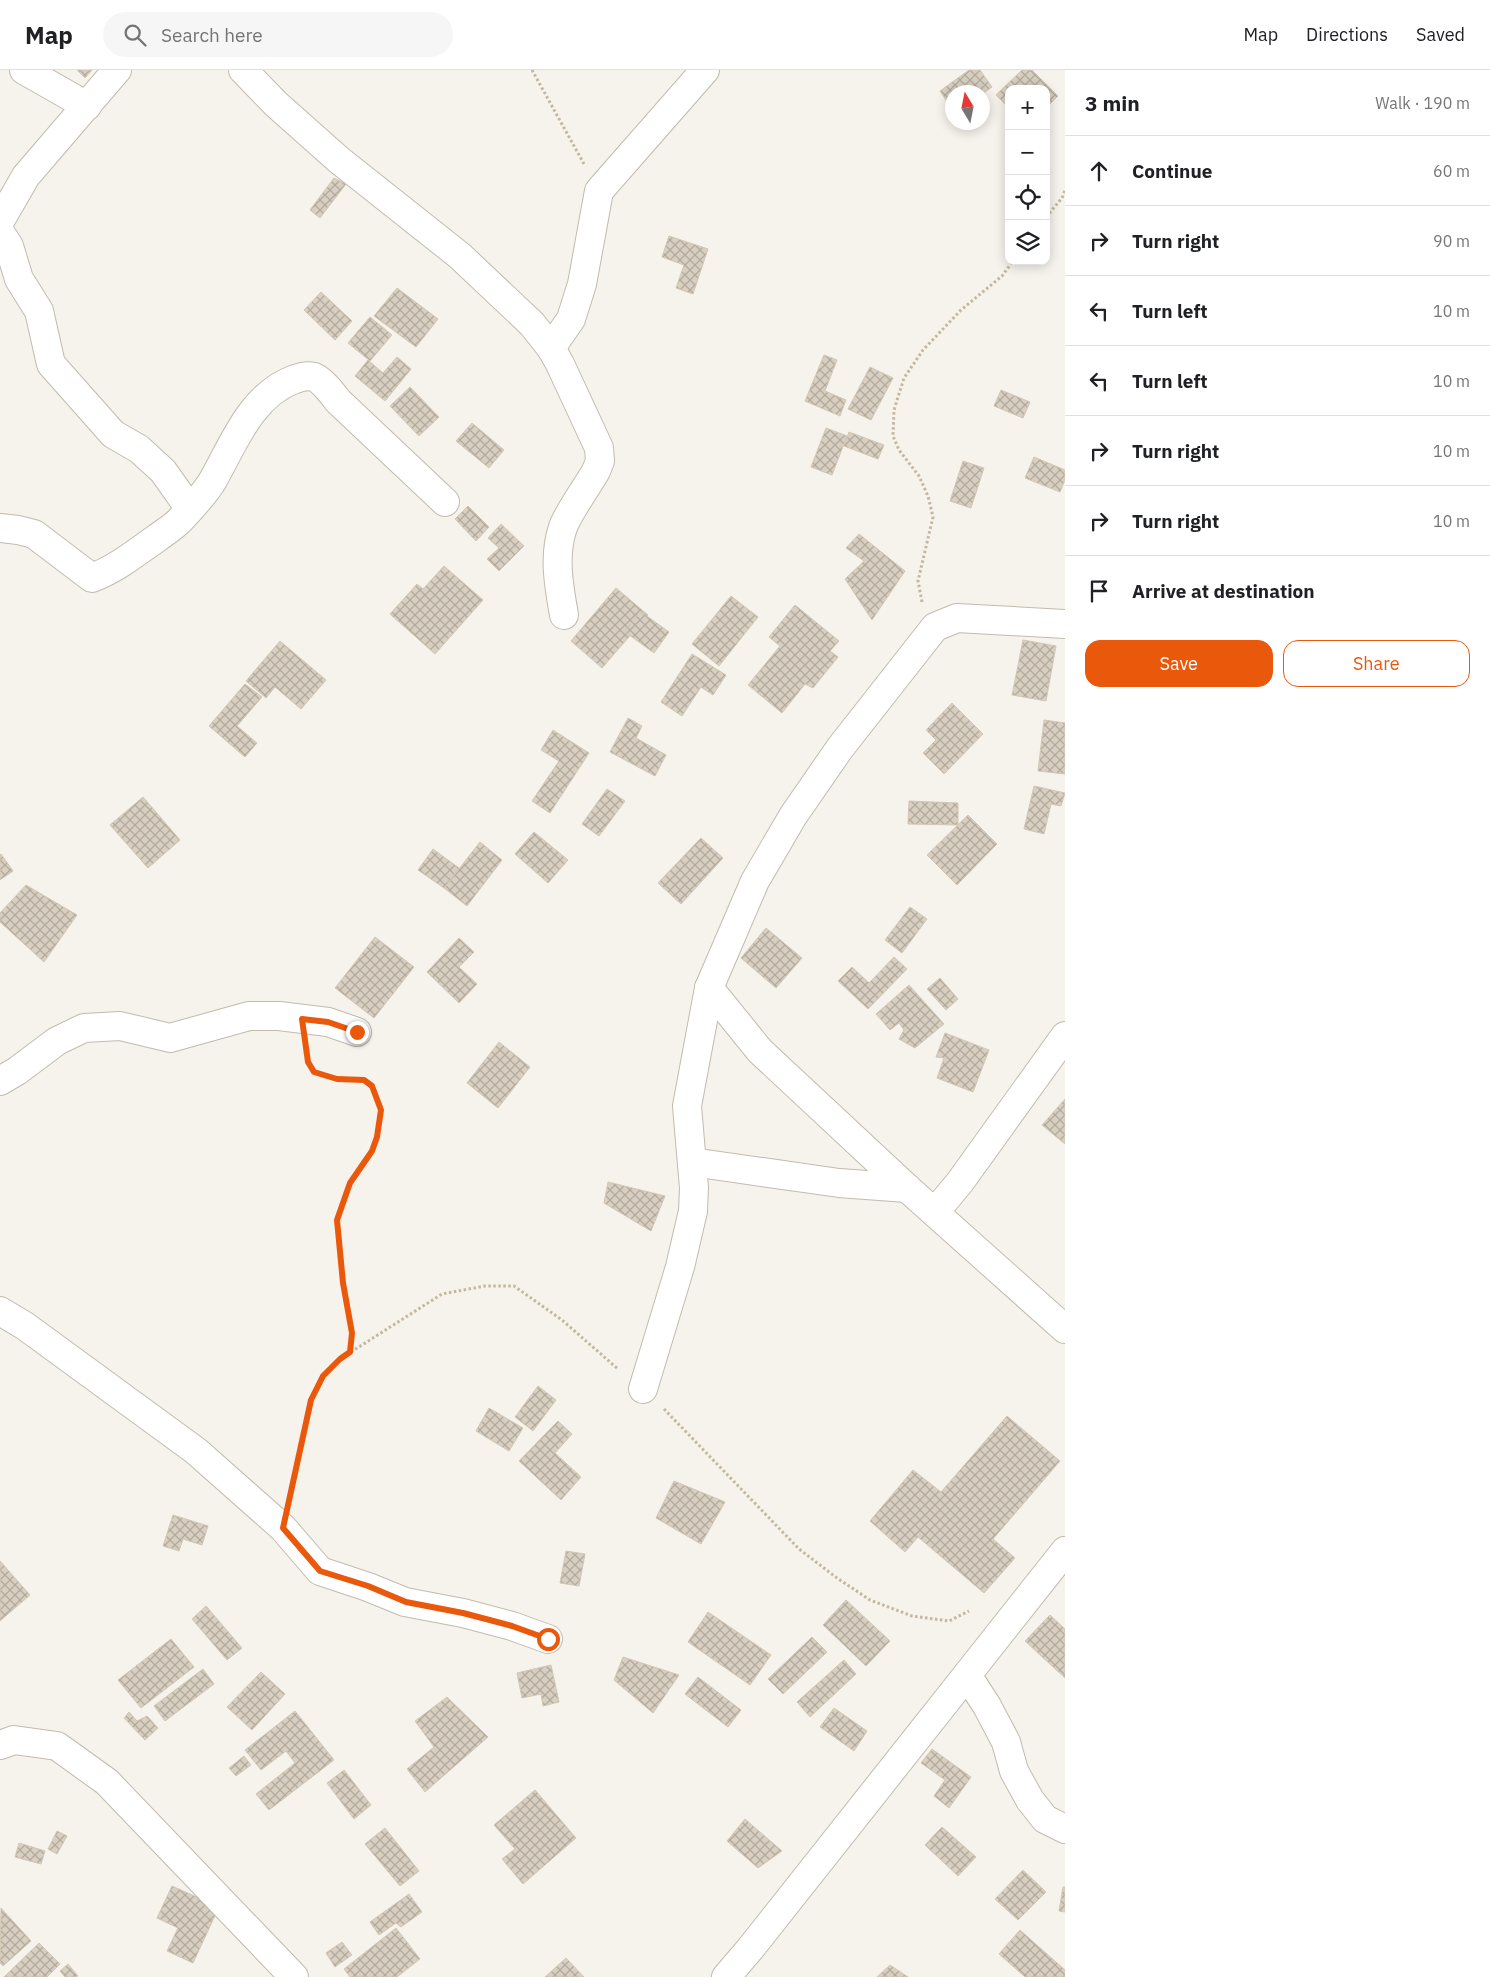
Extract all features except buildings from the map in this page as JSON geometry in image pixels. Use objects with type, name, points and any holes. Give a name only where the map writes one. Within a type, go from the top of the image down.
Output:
[{"type":"street","points":[[24,70],[87,106]]},
{"type":"street","points":[[0,221],[26,176],[117,70]]},
{"type":"street","points":[[243,70],[276,104],[339,160],[460,256],[532,324],[551,348],[572,386],[599,448],[600,461],[564,526],[558,549],[558,578],[564,615]]},
{"type":"street","points":[[551,348],[571,319],[582,284],[599,191],[705,70]]},
{"type":"street","points":[[0,232],[9,246],[19,279],[39,311],[51,364],[113,434],[139,448],[163,471],[190,509]]},
{"type":"street","points":[[0,528],[34,534],[92,578],[103,574],[179,522],[212,482],[246,421],[266,397],[282,384],[306,376],[315,378],[445,502]]},
{"type":"street","points":[[643,1389],[680,1267],[693,1211],[694,1188],[687,1106],[709,988],[755,882],[793,816],[840,748],[935,627],[957,618],[1065,624]]},
{"type":"street","points":[[709,988],[760,1051],[907,1188],[1065,1329]]},
{"type":"street","points":[[0,1081],[18,1071],[57,1041],[84,1028],[120,1026],[170,1038],[249,1016],[279,1016],[328,1022],[357,1032]]},
{"type":"street","points":[[935,1212],[960,1182],[1065,1036]]},
{"type":"street","points":[[692,1162],[839,1183],[907,1188]]},
{"type":"street","points":[[0,1311],[25,1326],[196,1451],[283,1528],[320,1571],[368,1586],[406,1602],[463,1613],[512,1626],[548,1639]]},
{"type":"street","points":[[726,1977],[1065,1551]]},
{"type":"street","points":[[967,1674],[1006,1742],[1014,1771],[1030,1800],[1045,1819],[1065,1829]]},
{"type":"street","points":[[5,1736],[56,1746],[107,1782],[294,1977]]},
{"type":"path","points":[[532,70],[599,191]]},
{"type":"path","points":[[1050,212],[1062,198],[1065,190]]},
{"type":"path","points":[[935,627],[920,598],[918,581],[933,518],[928,496],[919,476],[899,450],[893,436],[894,410],[904,378],[923,350],[961,310],[1002,276],[1009,265]]},
{"type":"path","points":[[302,1019],[308,1062],[314,1072],[337,1079],[364,1080],[372,1086],[381,1110],[377,1137],[372,1151],[350,1183],[337,1220],[343,1283],[352,1333],[350,1352]]},
{"type":"path","points":[[283,1528],[311,1400],[323,1376],[350,1352],[442,1294],[485,1286],[514,1286],[562,1320],[643,1389],[799,1549],[836,1578],[870,1600],[912,1616],[949,1621],[969,1611]]},
{"type":"route","points":[[357,1032],[328,1022],[302,1019],[308,1062],[314,1072],[337,1079],[364,1080],[372,1086],[377,1094],[381,1110],[377,1137],[372,1151],[350,1183],[337,1220],[343,1283],[352,1333],[350,1352],[323,1376],[311,1400],[283,1528],[320,1571],[368,1586],[406,1602],[463,1613],[512,1626],[548,1639]]}]
